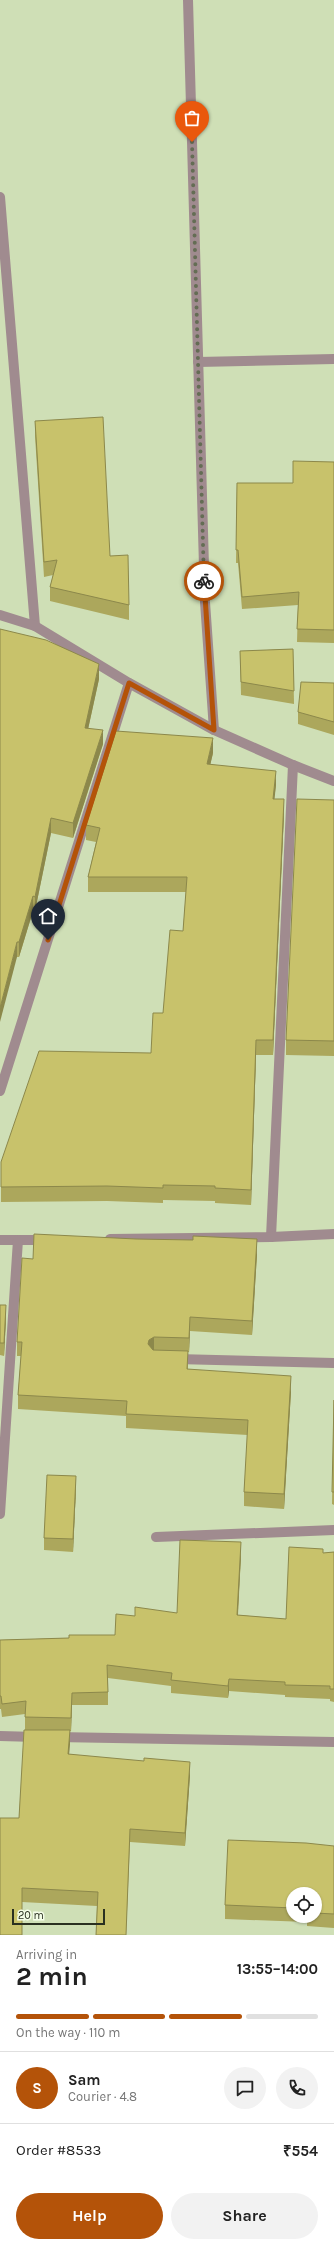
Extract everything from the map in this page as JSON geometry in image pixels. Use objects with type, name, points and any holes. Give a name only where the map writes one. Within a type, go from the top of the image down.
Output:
[{"type":"street","points":[[188,0],[205,602],[214,730]]},
{"type":"street","points":[[0,197],[35,626]]},
{"type":"street","points":[[198,362],[334,359]]},
{"type":"street","points":[[0,615],[35,626],[129,683],[214,730],[293,765],[334,781]]},
{"type":"street","points":[[0,1091],[129,683]]},
{"type":"street","points":[[271,1237],[293,765]]},
{"type":"street","points":[[97,1239],[271,1237],[334,1234]]},
{"type":"street","points":[[0,1240],[57,1240]]},
{"type":"street","points":[[0,1514],[18,1240]]},
{"type":"street","points":[[162,1358],[334,1363]]},
{"type":"street","points":[[156,1537],[334,1530]]},
{"type":"street","points":[[0,1736],[334,1742]]},
{"type":"building","points":[[103,417],[110,556],[128,555],[129,605],[50,587],[57,560],[44,562],[35,421]]},
{"type":"building","points":[[293,461],[334,462],[334,630],[297,629],[299,592],[242,597],[238,550],[236,550],[237,483],[293,483]]},
{"type":"building","points":[[0,629],[46,640],[99,664],[85,728],[103,730],[73,823],[51,818],[35,897],[33,896],[19,942],[17,942],[0,1008]]},
{"type":"building","points":[[293,649],[294,691],[241,682],[240,651]]},
{"type":"building","points":[[301,682],[334,683],[334,722],[298,712]]},
{"type":"building","points":[[116,731],[213,738],[207,764],[276,771],[273,799],[284,799],[273,1040],[256,1040],[251,1190],[215,1188],[215,1186],[163,1185],[163,1188],[107,1186],[1,1187],[1,1162],[39,1051],[151,1053],[153,1013],[163,1013],[170,930],[183,931],[187,877],[88,877],[100,828],[86,825]]},
{"type":"building","points":[[297,799],[334,800],[334,1041],[286,1040]]},
{"type":"building","points":[[34,1234],[136,1239],[193,1240],[193,1236],[257,1239],[252,1321],[190,1317],[189,1338],[154,1337],[149,1340],[148,1344],[153,1350],[188,1351],[187,1369],[291,1376],[284,1494],[244,1492],[248,1420],[126,1414],[127,1401],[18,1395],[22,1342],[17,1342],[22,1258],[33,1259]]},
{"type":"building","points":[[0,1305],[6,1305],[4,1343],[0,1343]]},
{"type":"building","points":[[334,1400],[334,1492],[332,1492]]},
{"type":"building","points":[[47,1475],[76,1476],[73,1539],[44,1538]]},
{"type":"building","points":[[180,1540],[241,1542],[237,1615],[286,1619],[289,1547],[323,1549],[323,1553],[334,1552],[334,1689],[330,1689],[330,1686],[285,1685],[285,1682],[229,1679],[228,1686],[171,1680],[172,1673],[107,1665],[108,1692],[72,1693],[71,1718],[25,1717],[26,1701],[2,1704],[0,1696],[0,1640],[69,1638],[69,1635],[115,1635],[116,1614],[135,1616],[135,1607],[177,1613]]},
{"type":"building","points":[[24,1730],[70,1730],[68,1754],[144,1761],[144,1758],[190,1762],[185,1833],[130,1829],[126,1935],[96,1935],[98,1892],[22,1888],[22,1935],[0,1935],[0,1818],[19,1818]]},
{"type":"building","points":[[228,1840],[306,1843],[334,1846],[334,1914],[322,1913],[322,1887],[286,1887],[286,1908],[225,1905]]},
{"type":"way so far","points":[[192,142],[204,581]]},
{"type":"route","points":[[48,940],[129,683],[214,730],[204,581]]}]
